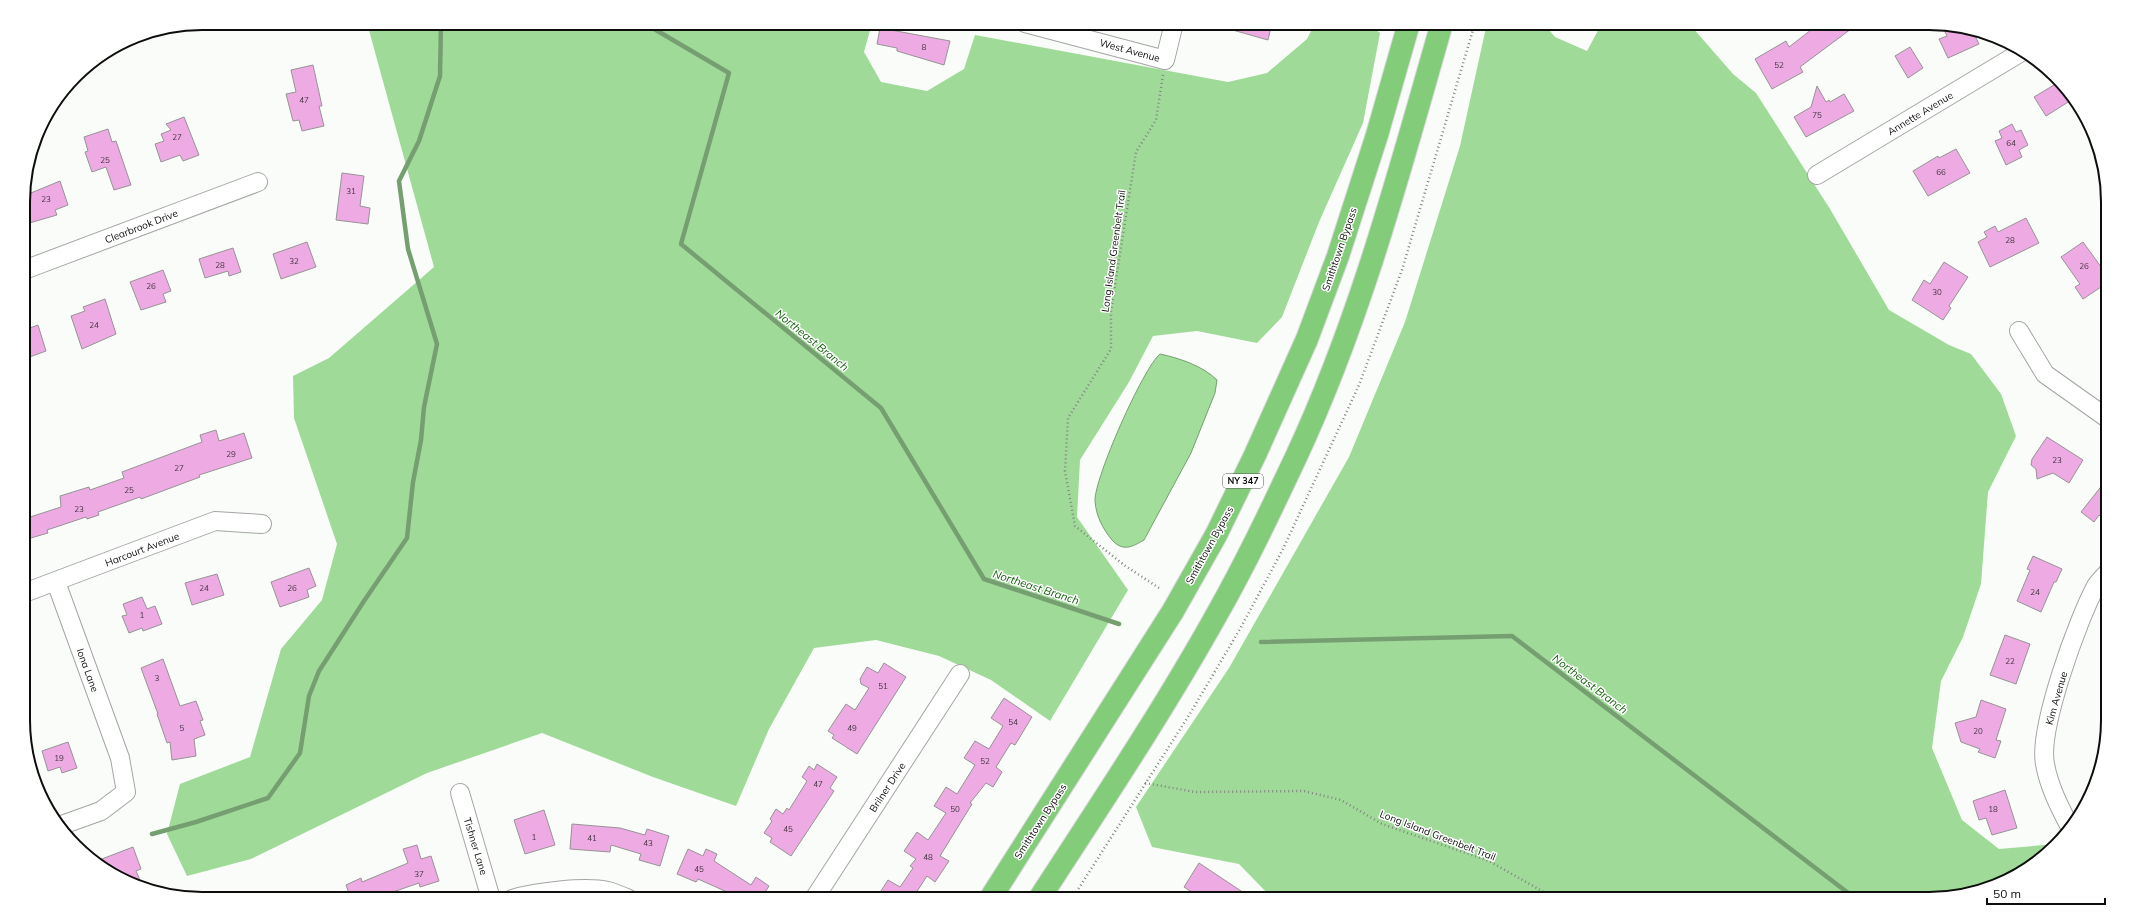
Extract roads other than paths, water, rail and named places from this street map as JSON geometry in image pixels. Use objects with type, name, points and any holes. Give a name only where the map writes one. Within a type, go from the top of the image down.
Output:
[{"type":"highway","name":"Smithtown Bypass","points":[[994,892],[1173,611],[1216,535],[1252,462],[1307,338],[1338,256],[1377,135],[1407,30]]},
{"type":"highway","points":[[1044,892],[1123,769],[1217,614],[1259,534],[1297,456],[1344,339],[1374,255],[1440,30]]},
{"type":"street","name":"West Avenue","points":[[1051,30],[1165,60],[1172,30]]},
{"type":"street","name":"Annette Avenue","points":[[1817,175],[2017,54]]},
{"type":"street","name":"Clearbrook Drive","points":[[30,268],[258,182]]},
{"type":"street","points":[[2019,331],[2045,374],[2101,414]]},
{"type":"street","name":"Harcourt Avenue","points":[[30,591],[215,522],[262,524]]},
{"type":"street","name":"Kim Avenue","points":[[2067,822],[2056,800],[2044,763],[2047,725],[2072,642],[2096,585],[2101,580]]},
{"type":"street","name":"Iona Lane","points":[[56,582],[120,758],[126,792],[100,811],[65,824]]},
{"type":"street","name":"Brilner Drive","points":[[819,892],[960,674]]},
{"type":"street","name":"Tishner Lane","points":[[460,793],[490,892]]},
{"type":"street","points":[[546,892],[565,890],[611,892]]},
{"type":"waterway","points":[[152,834],[196,822],[268,798],[300,753],[309,696],[319,671],[407,538],[413,482],[421,440],[424,407],[437,344],[408,249],[399,181],[419,141],[440,76],[441,30]]},
{"type":"waterway","name":"Northeast Branch","points":[[656,30],[729,73],[681,244],[881,408],[984,579],[1119,624]]},
{"type":"waterway","name":"Northeast Branch","points":[[1261,642],[1512,636],[1847,892]]}]
